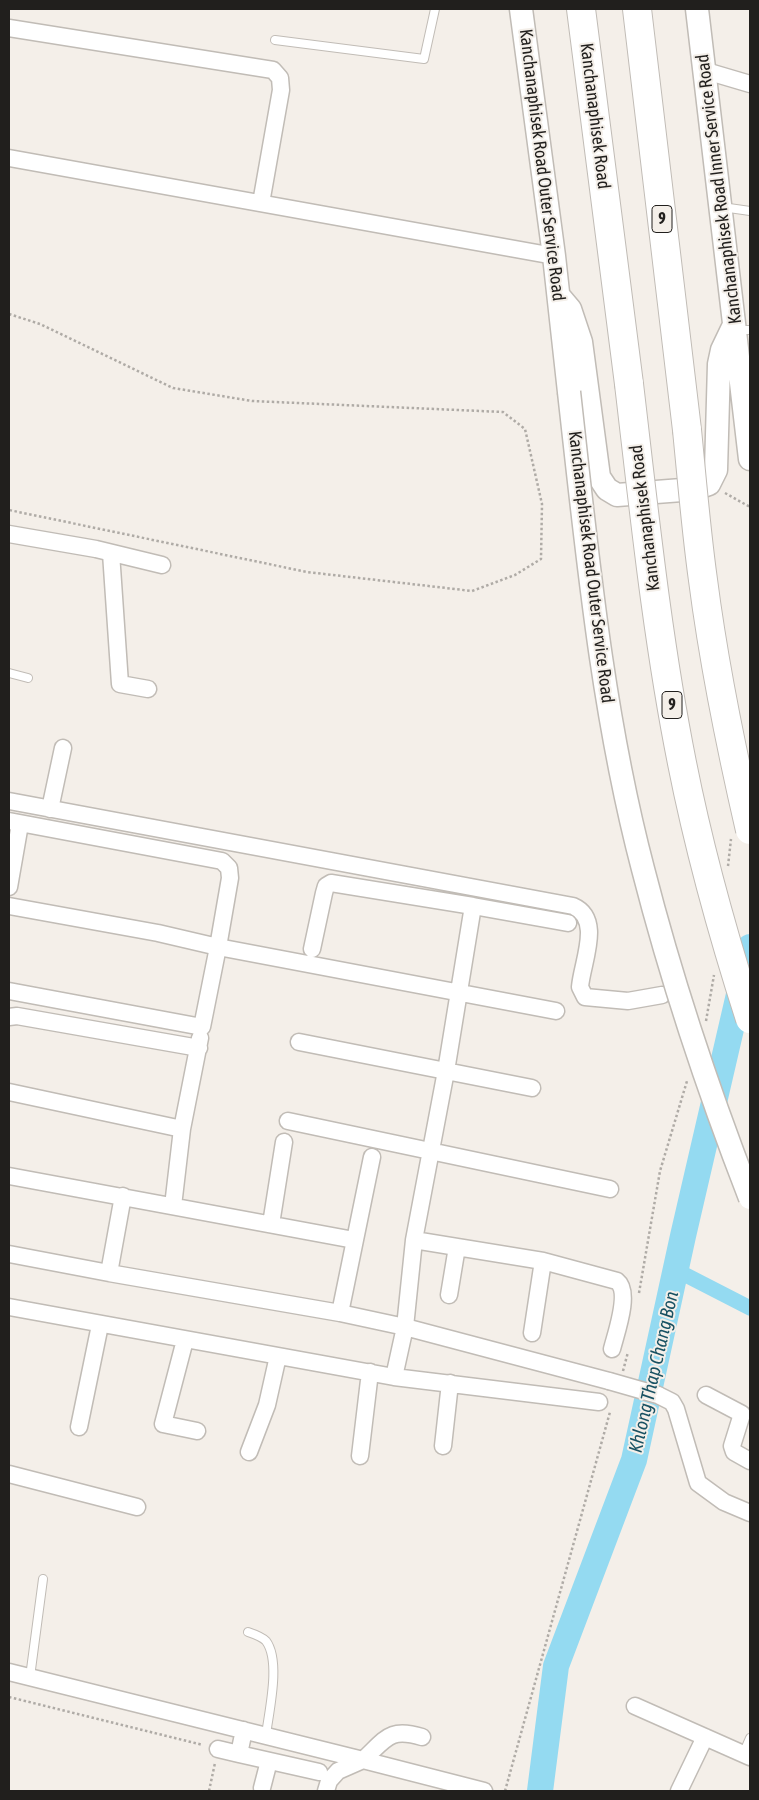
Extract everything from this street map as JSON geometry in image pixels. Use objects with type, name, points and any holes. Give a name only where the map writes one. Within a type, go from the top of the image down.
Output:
[{"type":"highway","name":"Kanchanaphisek Road","points":[[581,9],[629,384],[653,590],[682,763],[716,906],[750,1019]]},
{"type":"highway","name":"9","points":[[637,9],[703,580],[717,673],[732,752],[741,830]]},
{"type":"main road","name":"Kanchanaphisek Road Outer Service Road","points":[[521,9],[559,296],[594,620],[613,731],[642,868],[687,1025],[719,1118],[750,1198]]},
{"type":"main road","name":"Kanchanaphisek Road Inner Service Road","points":[[697,9],[706,71],[720,207],[740,329],[750,459]]},
{"type":"main road","points":[[559,296],[570,309],[581,342],[599,477],[607,489],[617,495],[695,489],[709,484],[716,470],[719,364],[722,350],[740,329]]},
{"type":"street","points":[[9,28],[272,70],[280,78],[281,90],[261,203]]},
{"type":"street","points":[[706,71],[750,84]]},
{"type":"street","points":[[9,158],[97,176],[261,203],[554,256]]},
{"type":"street","points":[[9,534],[111,553],[162,565]]},
{"type":"street","points":[[111,553],[120,684],[148,689]]},
{"type":"street","points":[[50,809],[63,748]]},
{"type":"street","points":[[9,801],[573,906],[582,910],[589,922],[580,987],[585,997],[628,1001],[662,995]]},
{"type":"street","points":[[9,887],[15,822],[222,861],[229,868],[230,878],[218,947],[182,1129],[173,1206]]},
{"type":"street","points":[[312,949],[326,886],[331,883],[568,922]]},
{"type":"street","points":[[9,906],[158,933],[218,947],[556,1011]]},
{"type":"street","points":[[394,1377],[404,1327],[414,1240],[429,1152],[446,1071],[473,906]]},
{"type":"street","points":[[9,991],[202,1027]]},
{"type":"street","points":[[9,1017],[17,1016],[199,1048]]},
{"type":"street","points":[[299,1042],[532,1088]]},
{"type":"street","points":[[9,1092],[182,1129]]},
{"type":"street","points":[[288,1121],[610,1189]]},
{"type":"street","points":[[271,1224],[284,1142]]},
{"type":"street","points":[[340,1313],[372,1157]]},
{"type":"street","points":[[9,1176],[354,1240]]},
{"type":"street","points":[[108,1273],[123,1196]]},
{"type":"street","points":[[414,1240],[543,1261],[621,1284],[624,1298],[612,1349]]},
{"type":"street","points":[[450,1295],[457,1247]]},
{"type":"street","points":[[9,1254],[340,1313],[615,1378],[672,1402],[676,1409],[698,1482],[724,1502],[750,1514]]},
{"type":"street","points":[[532,1333],[543,1261]]},
{"type":"street","points":[[9,1307],[394,1377],[606,1402]]},
{"type":"street","points":[[79,1427],[100,1325]]},
{"type":"street","points":[[185,1340],[163,1424],[197,1431]]},
{"type":"street","points":[[250,1452],[267,1405],[278,1356]]},
{"type":"street","points":[[360,1456],[370,1372]]},
{"type":"street","points":[[443,1446],[450,1383]]},
{"type":"street","points":[[706,1395],[742,1414],[732,1446],[734,1452],[750,1460]]},
{"type":"street","points":[[9,1474],[137,1507]]},
{"type":"street","points":[[9,1672],[484,1791]]},
{"type":"street","points":[[635,1706],[747,1755]]},
{"type":"street","points":[[239,1754],[244,1730]]},
{"type":"street","points":[[326,1791],[330,1781],[338,1771],[363,1760],[392,1734],[400,1732],[422,1737]]},
{"type":"street","points":[[679,1791],[705,1736]]},
{"type":"street","points":[[218,1749],[320,1772]]},
{"type":"street","points":[[262,1788],[269,1761]]},
{"type":"lane","points":[[275,40],[424,59],[435,9]]},
{"type":"lane","points":[[720,207],[750,211]]},
{"type":"lane","points":[[9,673],[28,678]]},
{"type":"lane","points":[[30,1677],[43,1580]]},
{"type":"lane","points":[[248,1632],[265,1639],[271,1652],[272,1692],[266,1735]]},
{"type":"lane","points":[[747,1755],[750,1738]]},
{"type":"path","points":[[9,314],[48,328],[173,388],[252,401],[503,412],[525,428],[542,504],[541,559],[516,575],[472,591],[307,572],[9,510]]},
{"type":"path","points":[[709,484],[750,507]]},
{"type":"path","points":[[727,868],[741,830]]},
{"type":"path","points":[[706,1021],[714,974]]},
{"type":"path","points":[[638,1298],[660,1171],[688,1078]]},
{"type":"path","points":[[615,1378],[629,1347]]},
{"type":"path","points":[[506,1791],[606,1402]]},
{"type":"path","points":[[9,1697],[218,1749],[209,1791]]},
{"type":"waterway","name":"Khlong Thap Chang Bon","points":[[540,1791],[556,1666],[634,1460],[683,1236],[750,947]]},
{"type":"waterway","points":[[676,1270],[750,1308]]}]
